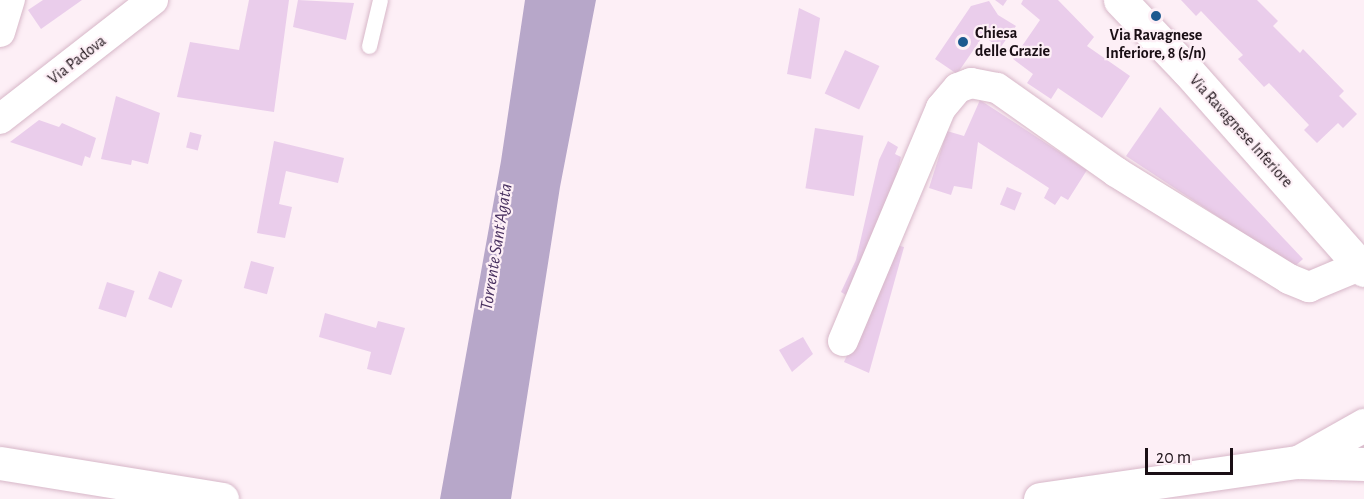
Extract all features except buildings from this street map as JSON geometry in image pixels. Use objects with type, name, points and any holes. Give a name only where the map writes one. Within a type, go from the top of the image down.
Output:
[{"type":"main road","name":"Via Ravagnese Inferiore","points":[[1120,0],[1187,70],[1362,273]]},
{"type":"main road","points":[[1298,462],[1364,425]]},
{"type":"main road","points":[[1041,499],[1298,462],[1364,464]]},
{"type":"main road","points":[[0,463],[222,499]]},
{"type":"street","points":[[0,32],[10,0]]},
{"type":"street","name":"Via Padova","points":[[0,119],[153,0]]},
{"type":"street","points":[[843,341],[941,108],[948,96],[971,83],[997,88],[1116,171],[1288,279],[1309,286],[1362,273]]},
{"type":"lane","points":[[369,46],[380,0]]},
{"type":"water","name":"Torrente Sant'Agata","points":[[525,0],[596,0],[560,187],[511,499],[440,499],[501,161]]},
{"type":"place","name":"Via Ravagnese Inferiore, 8 (s/n)","points":[[1156,16]]},
{"type":"place","name":"Chiesa delle Grazie","points":[[963,42]]}]
